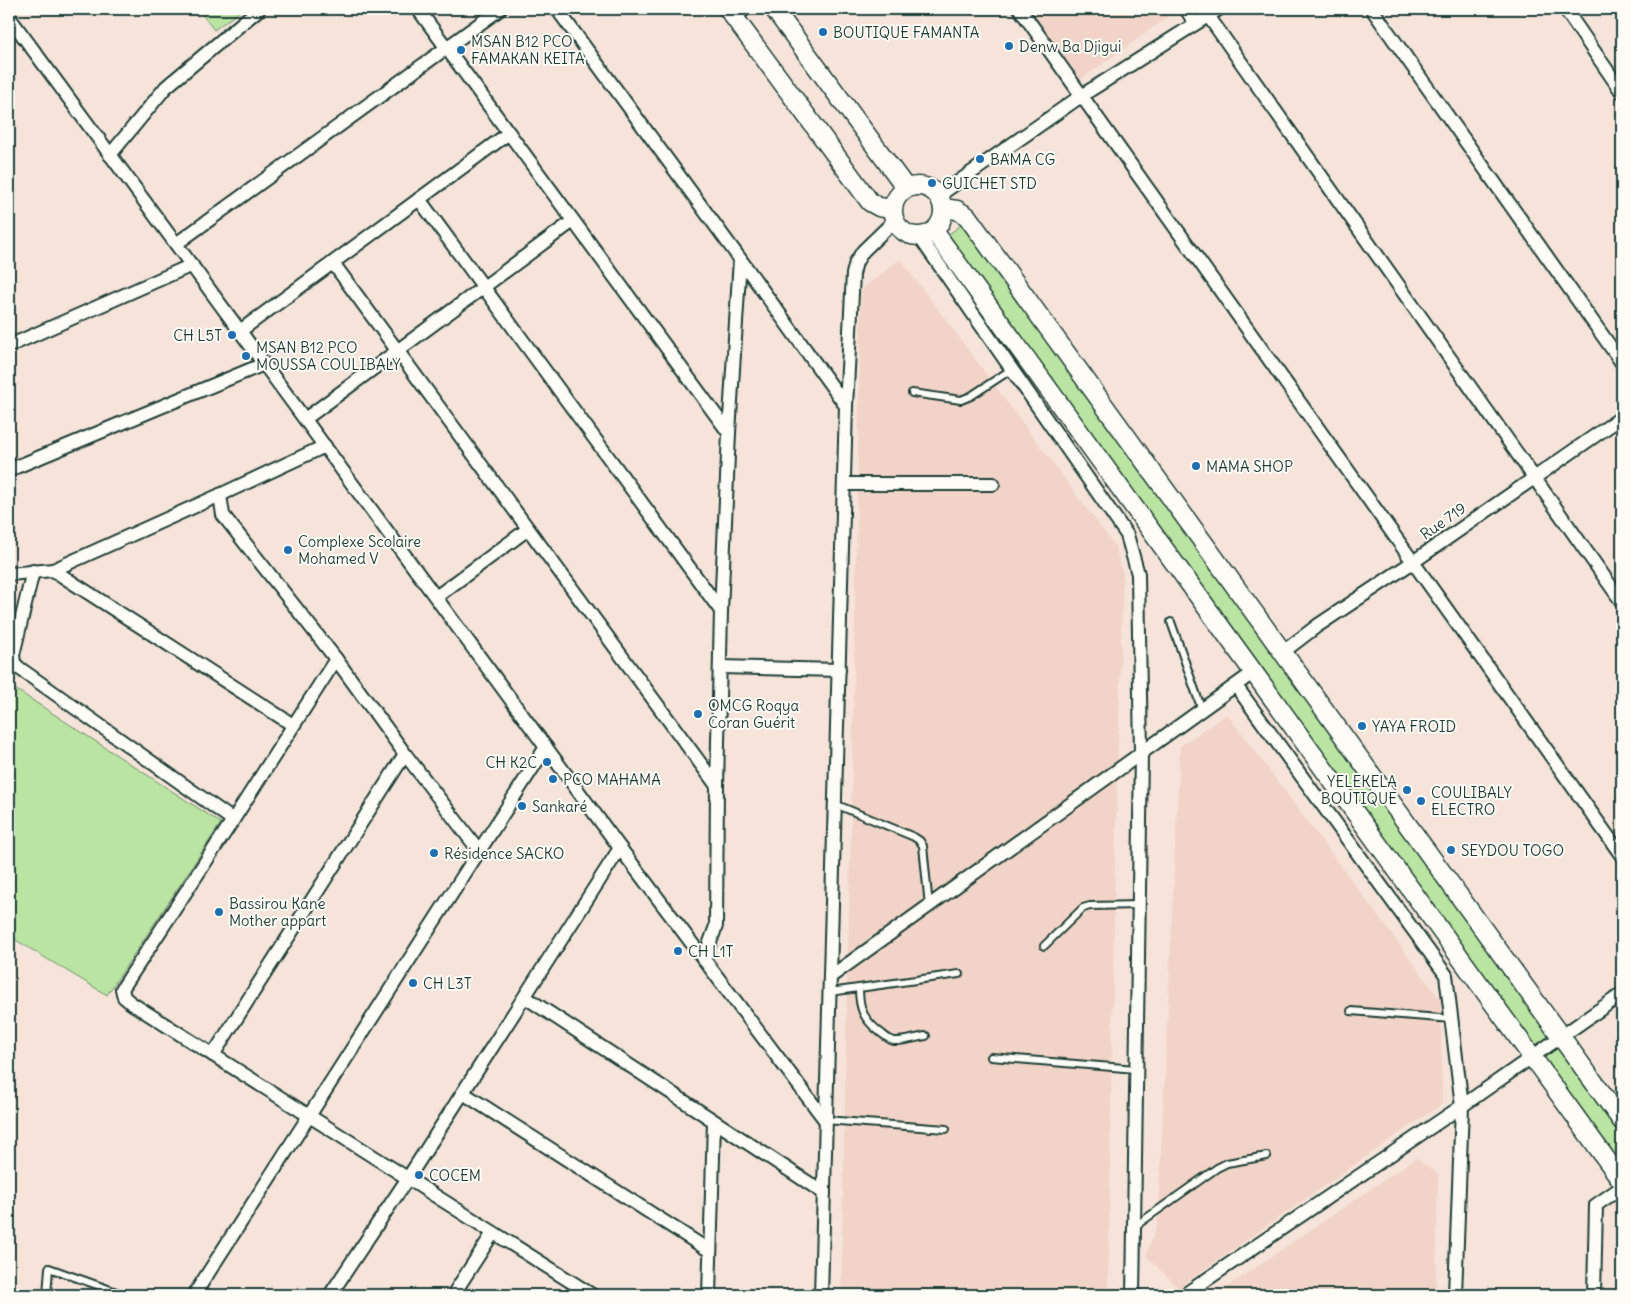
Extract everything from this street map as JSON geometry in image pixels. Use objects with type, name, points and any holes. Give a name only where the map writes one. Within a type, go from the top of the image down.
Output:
[{"type":"main road","points":[[774,9],[906,188]]},
{"type":"main road","points":[[736,11],[870,202],[893,215],[904,232],[926,234],[942,221],[940,202],[931,189],[918,185],[906,188],[896,197],[893,215]]},
{"type":"main road","points":[[940,202],[967,216],[1622,1121]]},
{"type":"main road","points":[[926,234],[1254,672],[1622,1181]]},
{"type":"street","points":[[110,155],[166,87],[259,9]]},
{"type":"street","points":[[418,9],[729,433]]},
{"type":"street","points":[[176,244],[500,9]]},
{"type":"street","points":[[556,9],[846,406]]},
{"type":"street","points":[[1020,9],[1622,856]]},
{"type":"street","points":[[1186,9],[1196,23]]},
{"type":"street","points":[[940,202],[1081,96],[1219,9]]},
{"type":"street","points":[[1372,9],[1622,363]]},
{"type":"street","points":[[1565,9],[1622,92]]},
{"type":"street","points":[[9,17],[620,848],[825,1120]]},
{"type":"street","points":[[1208,17],[1622,602]]},
{"type":"street","points":[[240,331],[509,133]]},
{"type":"street","points":[[419,199],[721,611]]},
{"type":"street","points":[[821,1295],[846,406],[853,274],[856,262],[863,251],[893,215]]},
{"type":"street","points":[[305,419],[573,221]]},
{"type":"street","points":[[926,234],[1012,369],[1127,535],[1138,574],[1141,754],[1133,1295]]},
{"type":"street","points":[[704,959],[716,926],[721,611],[729,433],[740,259]]},
{"type":"street","points":[[333,262],[717,786]]},
{"type":"street","points":[[9,346],[192,265]]},
{"type":"street","points":[[9,470],[264,364]]},
{"type":"street","name":"Rue 719","points":[[1283,652],[1317,626],[1622,417]]},
{"type":"street","points":[[9,574],[53,570],[325,446]]},
{"type":"street","points":[[844,484],[993,484]]},
{"type":"street","points":[[220,495],[223,515],[336,659],[405,754],[480,852]]},
{"type":"street","points":[[436,597],[528,529]]},
{"type":"street","points":[[53,570],[294,725]]},
{"type":"street","points":[[33,571],[13,655],[14,663],[233,820]]},
{"type":"street","points":[[336,659],[122,989],[124,997],[592,1295]]},
{"type":"street","points":[[721,667],[838,670]]},
{"type":"street","points":[[830,977],[1254,672]]},
{"type":"street","points":[[1236,686],[1446,975],[1462,1106],[1455,1295]]},
{"type":"street","points":[[194,1295],[546,747]]},
{"type":"street","points":[[213,1055],[405,754]]},
{"type":"street","points":[[330,1295],[408,1178],[620,848]]},
{"type":"street","points":[[1184,1295],[1462,1106],[1622,994]]},
{"type":"street","points":[[524,997],[824,1193]]},
{"type":"street","points":[[463,1093],[710,1251]]},
{"type":"street","points":[[709,1295],[714,1122]]},
{"type":"street","points":[[1594,1295],[1596,1205],[1622,1187]]},
{"type":"street","points":[[453,1295],[493,1233]]},
{"type":"lane","points":[[912,393],[961,400],[971,396],[1012,369]]},
{"type":"lane","points":[[1171,622],[1202,710]]},
{"type":"lane","points":[[835,804],[914,836],[920,841],[923,846],[928,906]]},
{"type":"lane","points":[[1044,946],[1083,908],[1090,906],[1139,906]]},
{"type":"lane","points":[[830,992],[959,974]]},
{"type":"lane","points":[[859,988],[859,1000],[865,1016],[871,1025],[892,1041],[926,1036]]},
{"type":"lane","points":[[1351,1012],[1452,1019]]},
{"type":"lane","points":[[991,1057],[1136,1069]]},
{"type":"lane","points":[[825,1120],[946,1129]]},
{"type":"lane","points":[[1134,1227],[1217,1168],[1228,1163],[1267,1156]]},
{"type":"lane","points":[[47,1295],[48,1268],[125,1295]]},
{"type":"shaded area","points":[[1029,9],[1179,9],[1080,80]]},
{"type":"shaded area","points":[[900,259],[1115,546],[1123,574],[1115,861],[1108,1295],[841,1295],[861,290]]},
{"type":"shaded area","points":[[1227,714],[1441,1000],[1442,1104],[1178,1288],[1146,1256],[1158,1222],[1180,746]]},
{"type":"shaded area","points":[[1416,1158],[1438,1174],[1436,1295],[1215,1295]]},
{"type":"green space","points":[[198,9],[243,9],[214,30]]},
{"type":"green space","points":[[965,222],[1622,1132],[1622,1170],[945,237]]},
{"type":"green space","points":[[9,685],[221,823],[107,995],[9,936]]},
{"type":"place","name":"BOUTIQUE FAMANTA","points":[[823,32]]},
{"type":"place","name":"Denw Ba Djigui","points":[[1009,46]]},
{"type":"place","name":"MSAN B12 PCO FAMAKAN KEITA","points":[[461,50]]},
{"type":"place","name":"BAMA CG","points":[[980,159]]},
{"type":"place","name":"GUICHET STD","points":[[932,183]]},
{"type":"place","name":"CH L5T","points":[[232,335]]},
{"type":"place","name":"MSAN B12 PCO MOUSSA COULIBALY","points":[[246,356]]},
{"type":"place","name":"MAMA SHOP","points":[[1196,466]]},
{"type":"place","name":"Complexe Scolaire Mohamed V","points":[[288,550]]},
{"type":"place","name":"OMCG Roqya Coran Guérit","points":[[698,714]]},
{"type":"place","name":"YAYA FROID","points":[[1362,726]]},
{"type":"place","name":"CH K2C","points":[[547,762]]},
{"type":"place","name":"PCO MAHAMA","points":[[553,779]]},
{"type":"place","name":"YELEKELA BOUTIQUE","points":[[1407,790]]},
{"type":"place","name":"COULIBALY ELECTRO","points":[[1421,801]]},
{"type":"place","name":"Sankaré","points":[[522,806]]},
{"type":"place","name":"SEYDOU TOGO","points":[[1451,850]]},
{"type":"place","name":"Résidence SACKO","points":[[434,853]]},
{"type":"place","name":"Bassirou Kane Mother appart","points":[[219,912]]},
{"type":"place","name":"CH L1T","points":[[678,951]]},
{"type":"place","name":"CH L3T","points":[[413,983]]},
{"type":"place","name":"COCEM","points":[[419,1175]]}]
